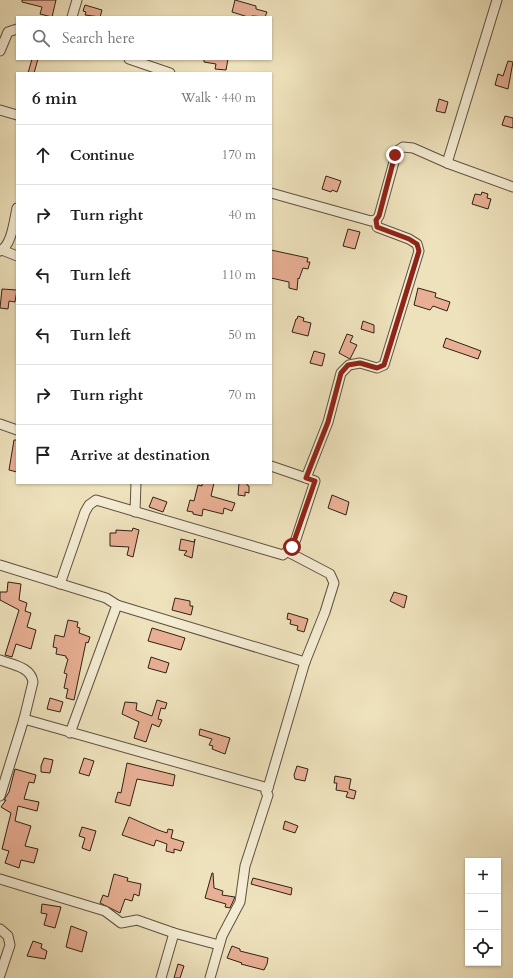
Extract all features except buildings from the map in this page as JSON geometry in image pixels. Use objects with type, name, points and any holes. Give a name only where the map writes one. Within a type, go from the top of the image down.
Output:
[{"type":"street","points":[[72,16],[77,0]]},
{"type":"street","points":[[447,163],[497,0]]},
{"type":"street","points":[[0,51],[8,32],[16,30]]},
{"type":"street","points":[[132,60],[167,72]]},
{"type":"street","points":[[0,110],[16,115]]},
{"type":"street","points":[[306,478],[328,422],[341,373],[348,365],[360,363],[377,368],[384,365],[419,251],[417,244],[409,239],[377,227],[376,220],[379,216],[395,155],[400,149],[407,147],[413,148],[447,163],[513,187]]},
{"type":"street","points":[[272,193],[371,221],[376,220]]},
{"type":"street","points":[[16,212],[9,240],[1,250],[16,256]]},
{"type":"street","points":[[0,424],[16,430]]},
{"type":"street","points":[[60,584],[85,512],[92,502],[101,501],[278,555],[283,555],[288,552],[296,539],[315,481],[272,466]]},
{"type":"street","points":[[135,512],[136,484]]},
{"type":"street","points":[[210,978],[219,945],[240,902],[245,866],[268,795],[266,792],[305,662],[325,612],[334,583],[330,574],[288,552]]},
{"type":"street","points":[[0,565],[106,598],[117,605],[305,662]]},
{"type":"street","points":[[70,732],[117,605]]},
{"type":"street","points":[[0,660],[24,669],[32,677],[33,682],[24,719],[0,796]]},
{"type":"street","points":[[24,719],[268,788]]},
{"type":"street","points":[[0,879],[105,911],[121,923],[137,920],[174,933],[219,945]]},
{"type":"street","points":[[0,929],[8,936],[10,945],[0,975]]},
{"type":"street","points":[[161,978],[174,933]]},
{"type":"route","points":[[292,547],[315,481],[306,478],[328,422],[341,373],[348,365],[360,363],[377,368],[384,365],[419,251],[417,244],[409,239],[377,227],[376,220],[379,216],[395,155]]}]
